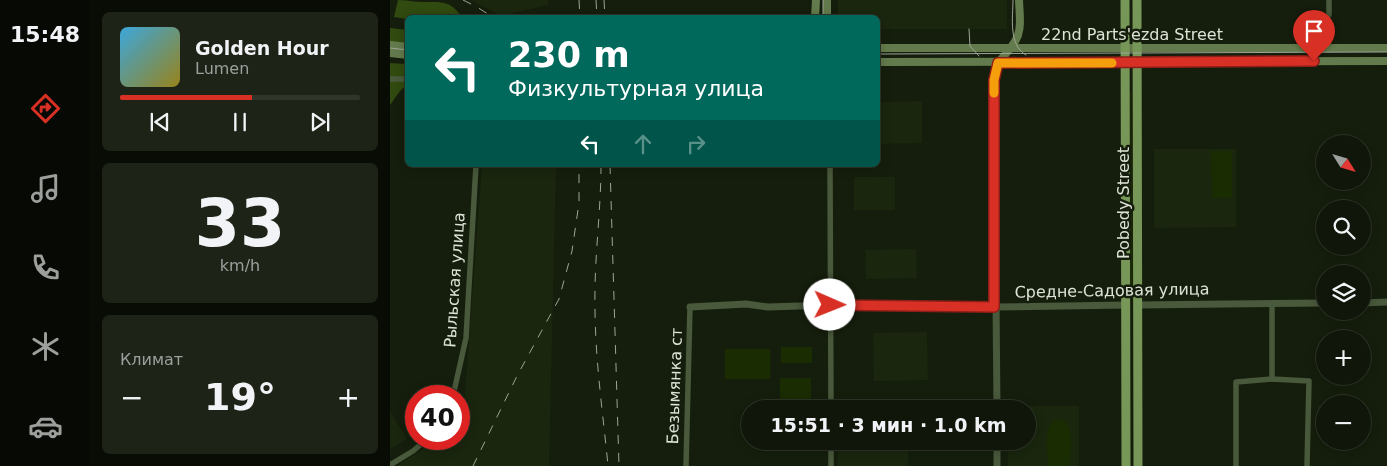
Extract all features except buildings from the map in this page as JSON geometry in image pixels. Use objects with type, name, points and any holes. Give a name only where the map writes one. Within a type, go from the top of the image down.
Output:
[{"type":"main road","points":[[816,0],[816,15]]},
{"type":"main road","points":[[827,0],[827,15]]},
{"type":"main road","points":[[998,63],[1015,43],[1020,31],[1019,0]]},
{"type":"main road","name":"Pobedy Street","points":[[1125,0],[1126,466]]},
{"type":"main road","name":"Pobedy Street","points":[[1136,0],[1138,466]]},
{"type":"main road","points":[[1125,17],[1131,23],[1134,22],[1136,15]]},
{"type":"main road","points":[[390,45],[405,47]]},
{"type":"main road","name":"22nd Parts'ezda Street","points":[[880,48],[1387,48]]},
{"type":"main road","points":[[390,53],[405,55]]},
{"type":"main road","name":"22nd Parts'ezda Street","points":[[880,62],[1387,61]]},
{"type":"main road","points":[[1126,92],[1129,86],[1134,86],[1137,92]]},
{"type":"main road","name":"Средне-Садовая улица","points":[[1126,305],[1138,305]]},
{"type":"street","points":[[1329,0],[1329,14]]},
{"type":"street","points":[[997,400],[994,307],[994,80],[998,63]]},
{"type":"street","points":[[390,79],[405,80]]},
{"type":"street","name":"Рыльская улица","points":[[455,385],[466,338],[476,167]]},
{"type":"street","points":[[830,167],[831,400]]},
{"type":"street","points":[[1371,303],[1387,302]]},
{"type":"street","name":"Средне-Садовая улица","points":[[1138,305],[1316,303]]},
{"type":"street","name":"Средне-Садовая улица","points":[[690,306],[746,304],[768,307],[830,305],[994,307],[1126,305]]},
{"type":"street","points":[[1272,304],[1272,379]]},
{"type":"street","name":"Безымянка ст","points":[[686,466],[690,306]]},
{"type":"street","points":[[1236,466],[1236,382],[1272,379],[1309,381],[1307,466]]},
{"type":"street","points":[[390,465],[414,450]]},
{"type":"street","points":[[831,450],[832,466]]},
{"type":"street","points":[[997,450],[997,466]]},
{"type":"shaded area","points":[[471,0],[548,0],[548,5],[499,15]]},
{"type":"shaded area","points":[[838,0],[1007,0],[1007,29],[880,29],[880,15],[838,15]]},
{"type":"shaded area","points":[[1131,91],[1133,297],[1131,297]]},
{"type":"shaded area","points":[[922,101],[922,143],[880,144],[880,102]]},
{"type":"shaded area","points":[[1154,149],[1236,149],[1236,227],[1154,228]]},
{"type":"shaded area","points":[[1211,151],[1232,151],[1232,198],[1212,198]]},
{"type":"shaded area","points":[[482,167],[556,167],[549,466],[397,466],[421,450],[470,450],[470,385],[466,385]]},
{"type":"shaded area","points":[[854,177],[895,177],[895,210],[854,210]]},
{"type":"shaded area","points":[[916,249],[917,278],[866,279],[865,250]]},
{"type":"shaded area","points":[[927,332],[928,380],[874,381],[873,333]]},
{"type":"shaded area","points":[[781,347],[812,347],[812,363],[781,363]]},
{"type":"shaded area","points":[[725,349],[770,349],[770,379],[725,379]]},
{"type":"shaded area","points":[[780,378],[811,378],[811,400],[780,400]]},
{"type":"shaded area","points":[[1036,406],[1079,406],[1079,466],[1008,466],[1008,450],[1036,450]]},
{"type":"shaded area","points":[[390,411],[405,436],[405,440],[390,449]]},
{"type":"shaded area","points":[[1057,419],[1063,420],[1070,430],[1070,466],[1048,466],[1049,427]]},
{"type":"shaded area","points":[[838,450],[908,450],[908,466],[838,466]]},
{"type":"green space","points":[[398,0],[441,2],[454,7],[461,15],[405,15],[405,19],[394,17]]},
{"type":"green space","points":[[390,28],[405,30],[405,45],[390,43]]},
{"type":"green space","points":[[390,63],[405,64],[405,87],[390,105]]},
{"type":"tram line","points":[[823,0],[823,15]]},
{"type":"tram line","points":[[1013,0],[1012,22],[1014,38],[1016,45],[1026,55]]},
{"type":"tram line","points":[[969,29],[970,46],[979,56]]},
{"type":"tram line","points":[[390,48],[405,50]]},
{"type":"tram line","points":[[880,54],[1387,52]]},
{"type":"railway","points":[[463,0],[489,15]]},
{"type":"railway","points":[[579,0],[580,15]]},
{"type":"railway","points":[[596,0],[597,15]]},
{"type":"railway","points":[[604,0],[605,15]]},
{"type":"railway","points":[[473,466],[517,376],[559,299],[572,251],[579,203],[579,167]]},
{"type":"railway","points":[[601,167],[595,326],[608,466]]},
{"type":"railway","points":[[610,167],[619,466]]},
{"type":"slow traffic","points":[[994,93],[994,80],[998,63],[1112,63]]},
{"type":"route","points":[[830,305],[994,307],[994,80],[998,63],[1314,61]]}]
